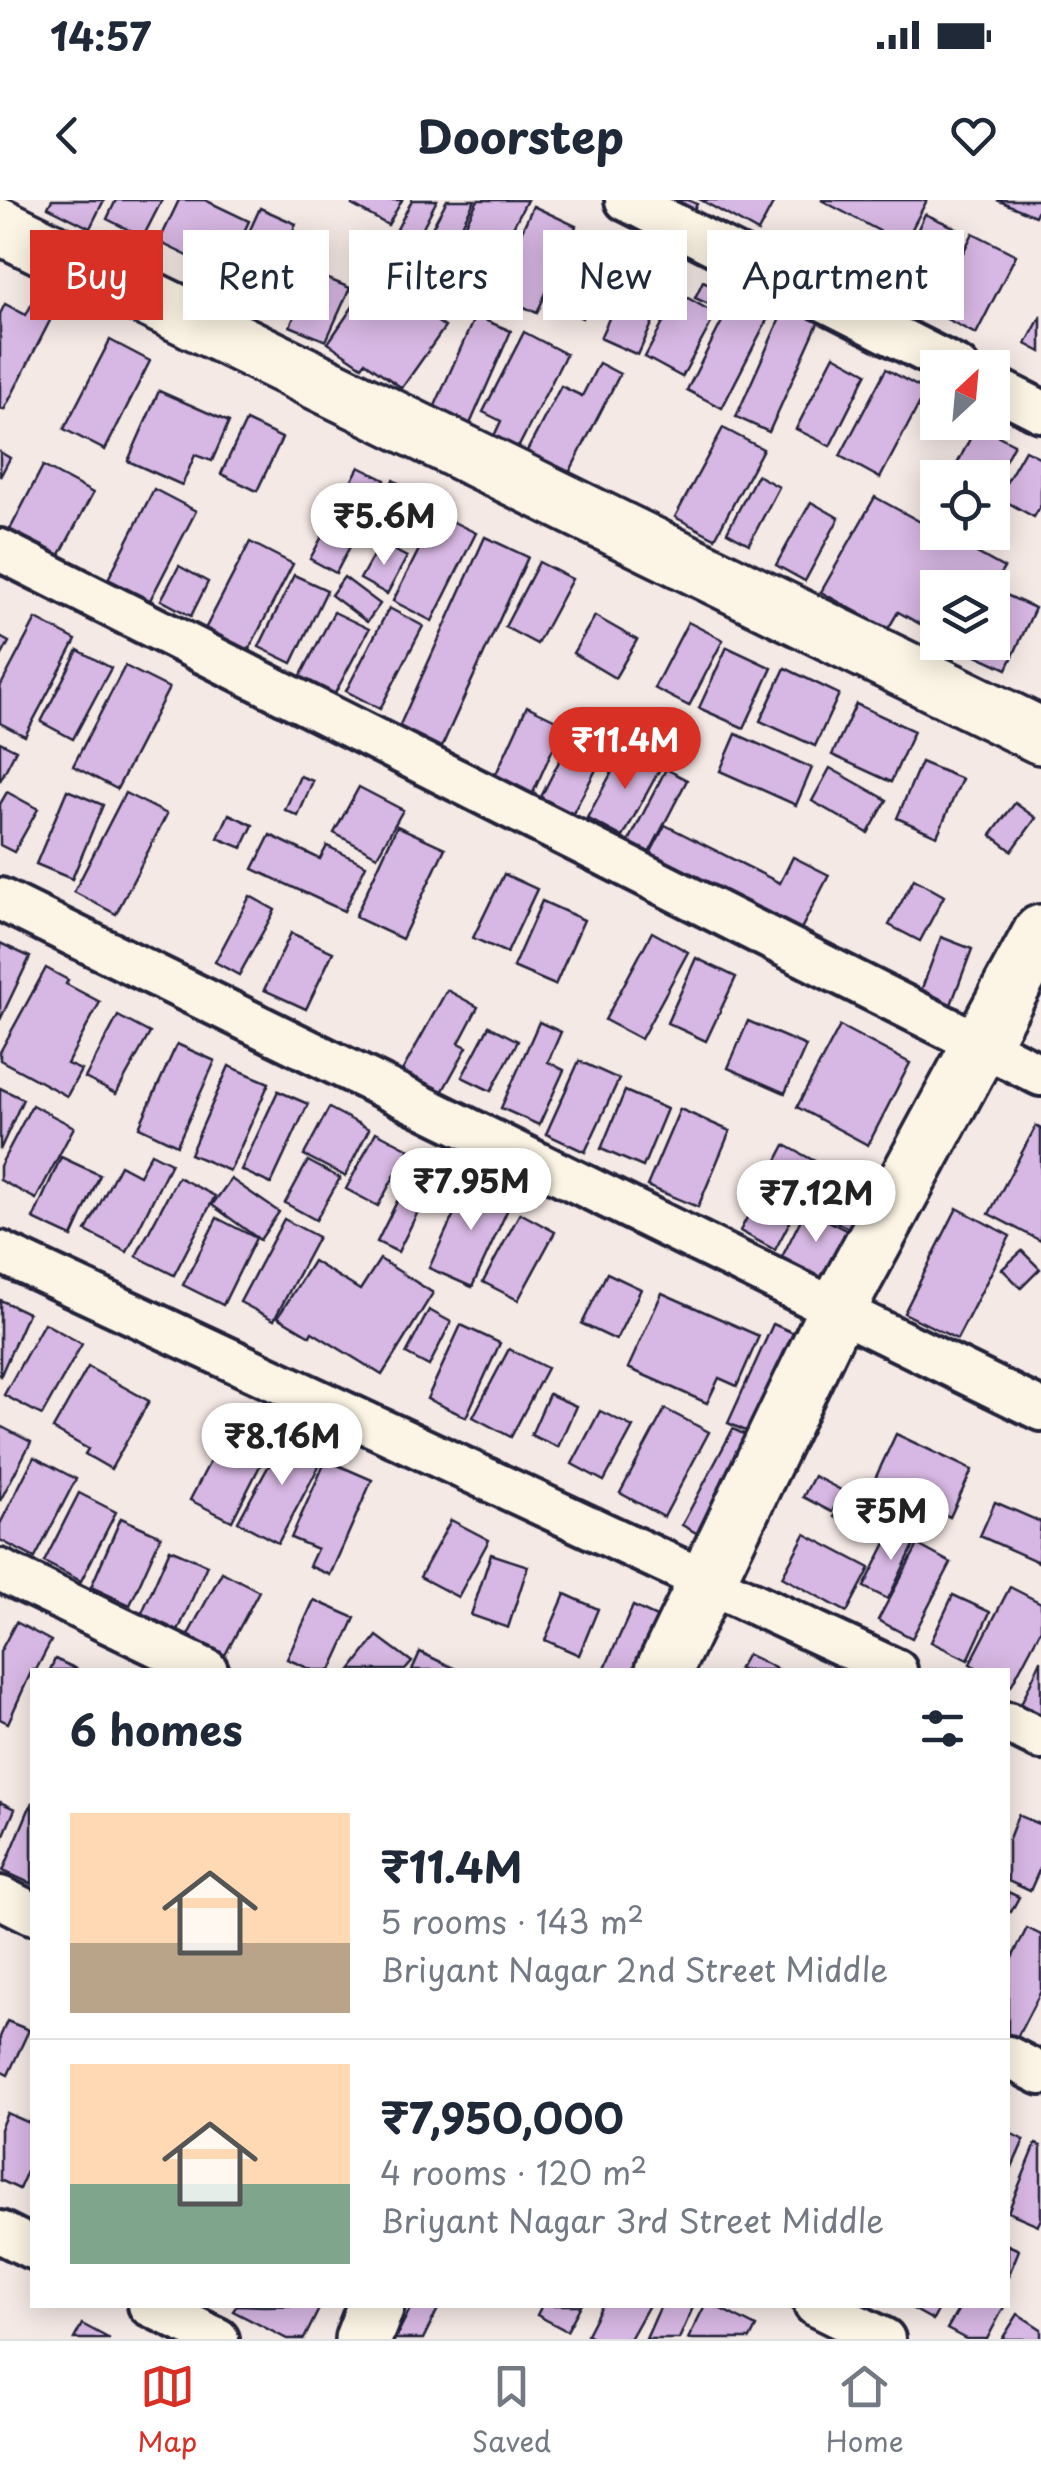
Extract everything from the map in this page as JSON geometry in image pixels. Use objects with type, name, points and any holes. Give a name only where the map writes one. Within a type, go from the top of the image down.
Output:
[{"type":"street","points":[[626,200],[922,350]]},
{"type":"street","points":[[0,226],[1041,736]]},
{"type":"street","points":[[1010,395],[1041,411]]},
{"type":"street","points":[[0,550],[1041,1075]]},
{"type":"street","points":[[0,899],[1041,1410]]},
{"type":"street","points":[[665,1668],[838,1308],[1041,933]]},
{"type":"street","points":[[0,1252],[892,1668]]},
{"type":"street","points":[[0,1570],[203,1668]]},
{"type":"street","points":[[1010,1725],[1041,1740]]},
{"type":"street","points":[[0,1897],[30,1913]]},
{"type":"street","points":[[1010,2058],[1041,2074]]},
{"type":"street","points":[[0,2232],[30,2247]]},
{"type":"street","points":[[155,2308],[218,2339]]},
{"type":"street","points":[[363,2339],[375,2308]]},
{"type":"street","points":[[822,2308],[884,2339]]},
{"type":"building","points":[[52,200],[104,200],[90,228],[48,207]]},
{"type":"building","points":[[116,200],[162,200],[147,230],[129,230],[107,219]]},
{"type":"building","points":[[179,200],[205,200],[249,221],[245,230],[183,230],[183,254],[163,244],[163,234]]},
{"type":"building","points":[[355,200],[402,200],[388,225],[352,205]]},
{"type":"building","points":[[412,200],[437,200],[421,230],[397,230]]},
{"type":"building","points":[[447,200],[475,200],[459,230],[431,230]]},
{"type":"building","points":[[478,200],[527,200],[511,230],[463,230]]},
{"type":"building","points":[[660,200],[688,200],[697,204],[687,223]]},
{"type":"building","points":[[701,200],[775,200],[759,230]]},
{"type":"building","points":[[821,200],[927,200],[911,230],[878,230]]},
{"type":"building","points":[[997,200],[1041,200],[1041,203],[1035,216]]},
{"type":"building","points":[[533,206],[576,226],[574,230],[543,230],[543,300],[537,313],[523,306],[522,230]]},
{"type":"building","points":[[260,208],[296,224],[293,230],[250,230]]},
{"type":"building","points":[[925,214],[961,230],[918,230]]},
{"type":"building","points":[[973,233],[1016,255],[976,334],[949,320],[964,320],[964,251]]},
{"type":"building","points":[[329,279],[349,288],[326,341],[290,326],[293,320],[329,320]]},
{"type":"building","points":[[703,281],[707,283],[707,303],[695,298]]},
{"type":"building","points":[[687,298],[707,309],[707,320],[713,320],[682,377],[645,357],[665,320],[687,320]]},
{"type":"building","points":[[5,304],[26,315],[30,307],[30,320],[50,320],[4,410],[0,408],[0,314]]},
{"type":"building","points":[[349,312],[349,320],[435,320],[445,327],[402,388],[328,343]]},
{"type":"building","points":[[1041,316],[1041,352],[1026,344]]},
{"type":"building","points":[[473,320],[485,320],[511,331],[470,424],[434,408]]},
{"type":"building","points":[[608,320],[654,320],[638,355],[600,338]]},
{"type":"building","points":[[723,320],[767,320],[722,408],[687,390]]},
{"type":"building","points":[[779,320],[819,321],[769,432],[736,417]]},
{"type":"building","points":[[524,332],[566,354],[518,448],[494,436],[501,421],[483,412]]},
{"type":"building","points":[[110,340],[150,361],[105,450],[64,429]]},
{"type":"building","points":[[834,355],[867,373],[830,446],[796,429]]},
{"type":"building","points":[[599,363],[620,374],[568,475],[526,453],[561,386],[582,396]]},
{"type":"building","points":[[886,369],[920,388],[920,402],[880,478],[840,456]]},
{"type":"building","points":[[159,391],[229,422],[212,461],[195,455],[182,485],[128,461]]},
{"type":"building","points":[[246,421],[282,438],[257,491],[221,474]]},
{"type":"building","points":[[723,428],[763,449],[715,538],[675,517]]},
{"type":"building","points":[[969,440],[1006,440],[1014,444],[1005,460],[959,460]]},
{"type":"building","points":[[1025,450],[1041,458],[1041,505],[1034,517],[1010,504],[1010,476]]},
{"type":"building","points":[[0,452],[10,458],[0,477]]},
{"type":"building","points":[[43,466],[93,493],[57,560],[4,541]]},
{"type":"building","points":[[359,467],[385,480],[336,573],[310,559]]},
{"type":"building","points":[[757,475],[779,487],[749,544],[727,532]]},
{"type":"building","points":[[393,480],[411,490],[383,542],[365,532]]},
{"type":"building","points":[[154,489],[196,511],[146,608],[104,587]]},
{"type":"building","points":[[875,497],[920,522],[920,550],[971,550],[1004,568],[920,570],[920,624],[898,612],[888,629],[821,592]]},
{"type":"building","points":[[811,502],[839,518],[805,581],[776,565]]},
{"type":"building","points":[[437,514],[476,533],[432,621],[393,601]]},
{"type":"building","points":[[485,537],[528,557],[437,757],[394,738]]},
{"type":"building","points":[[250,542],[293,564],[245,657],[202,635]]},
{"type":"building","points":[[380,543],[407,557],[387,594],[360,579]]},
{"type":"building","points":[[539,562],[572,579],[537,644],[505,627]]},
{"type":"building","points":[[179,566],[208,582],[191,616],[161,600]]},
{"type":"building","points":[[294,575],[327,590],[292,663],[259,647]]},
{"type":"building","points":[[344,577],[380,604],[367,622],[331,595]]},
{"type":"building","points":[[1010,597],[1035,608],[1007,669],[987,660],[1010,660]]},
{"type":"building","points":[[389,608],[423,626],[380,709],[346,691]]},
{"type":"building","points":[[334,612],[369,629],[333,697],[299,679]]},
{"type":"building","points":[[595,616],[637,640],[615,678],[573,653]]},
{"type":"building","points":[[36,619],[76,640],[25,736],[0,723],[0,687]]},
{"type":"building","points":[[688,622],[723,640],[689,706],[654,688]]},
{"type":"building","points":[[0,637],[9,642],[0,659]]},
{"type":"building","points":[[727,647],[772,668],[744,728],[699,708]]},
{"type":"building","points":[[78,650],[111,668],[73,739],[41,722]]},
{"type":"building","points":[[125,666],[169,688],[117,789],[73,766]]},
{"type":"building","points":[[785,668],[839,694],[815,746],[760,721]]},
{"type":"building","points":[[856,704],[914,731],[891,782],[832,755]]},
{"type":"building","points":[[527,706],[564,724],[528,804],[490,787]]},
{"type":"building","points":[[575,730],[608,747],[571,817],[539,801]]},
{"type":"building","points":[[736,734],[812,768],[796,805],[720,771]]},
{"type":"building","points":[[0,742],[16,750],[0,781]]},
{"type":"building","points":[[626,746],[662,765],[623,837],[587,818]]},
{"type":"building","points":[[921,762],[962,779],[937,836],[897,818]]},
{"type":"building","points":[[830,768],[887,800],[868,833],[812,801]]},
{"type":"building","points":[[666,769],[687,780],[645,861],[624,851]]},
{"type":"building","points":[[300,776],[313,781],[298,816],[285,810]]},
{"type":"building","points":[[359,787],[403,810],[377,856],[334,833]]},
{"type":"building","points":[[67,790],[103,805],[72,879],[36,864]]},
{"type":"building","points":[[7,792],[38,809],[14,852],[0,845],[0,804]]},
{"type":"building","points":[[125,793],[167,814],[116,914],[74,892]]},
{"type":"building","points":[[1015,803],[1036,818],[1012,851],[991,835]]},
{"type":"building","points":[[229,814],[253,825],[242,848],[218,838]]},
{"type":"building","points":[[665,825],[780,883],[793,857],[829,875],[800,931],[650,854]]},
{"type":"building","points":[[397,826],[445,848],[402,939],[355,917]]},
{"type":"building","points":[[270,835],[320,859],[327,846],[366,865],[344,911],[253,869]]},
{"type":"building","points":[[504,874],[537,889],[507,953],[473,938]]},
{"type":"building","points":[[914,879],[944,896],[920,941],[889,925]]},
{"type":"building","points":[[250,896],[275,910],[239,975],[215,962]]},
{"type":"building","points":[[542,901],[584,920],[555,985],[513,967]]},
{"type":"building","points":[[652,932],[688,952],[641,1039],[605,1020]]},
{"type":"building","points":[[291,933],[333,952],[306,1009],[264,990]]},
{"type":"building","points":[[941,937],[972,949],[949,1010],[918,999]]},
{"type":"building","points":[[0,943],[30,957],[0,1020]]},
{"type":"building","points":[[696,958],[736,977],[706,1041],[667,1023]]},
{"type":"building","points":[[46,968],[100,1002],[67,1064],[81,1070],[67,1096],[0,1060],[0,1052]]},
{"type":"building","points":[[447,990],[478,1007],[459,1043],[467,1047],[441,1094],[401,1073]]},
{"type":"building","points":[[118,1016],[150,1033],[116,1094],[85,1078]]},
{"type":"building","points":[[748,1021],[806,1046],[785,1093],[728,1068]]},
{"type":"building","points":[[539,1022],[561,1032],[548,1062],[564,1070],[539,1125],[501,1108]]},
{"type":"building","points":[[489,1026],[518,1041],[491,1091],[462,1077]]},
{"type":"building","points":[[840,1026],[910,1063],[868,1145],[797,1107]]},
{"type":"building","points":[[177,1044],[215,1061],[177,1145],[139,1127]]},
{"type":"building","points":[[579,1061],[619,1079],[585,1152],[546,1134]]},
{"type":"building","points":[[229,1066],[269,1083],[230,1171],[190,1154]]},
{"type":"building","points":[[0,1088],[23,1099],[0,1150]]},
{"type":"building","points":[[278,1091],[308,1104],[271,1184],[241,1170]]},
{"type":"building","points":[[625,1091],[667,1109],[643,1167],[601,1149]]},
{"type":"building","points":[[32,1105],[74,1127],[36,1199],[0,1180],[0,1166]]},
{"type":"building","points":[[329,1108],[369,1129],[345,1176],[304,1155]]},
{"type":"building","points":[[680,1109],[730,1131],[698,1207],[647,1186]]},
{"type":"building","points":[[1036,1126],[1041,1129],[1041,1241],[989,1214]]},
{"type":"building","points":[[376,1132],[409,1149],[378,1206],[346,1189]]},
{"type":"building","points":[[785,1145],[820,1164],[775,1250],[740,1231]]},
{"type":"building","points":[[151,1153],[171,1163],[127,1252],[86,1231],[120,1165],[139,1175]]},
{"type":"building","points":[[420,1155],[441,1165],[398,1252],[377,1242]]},
{"type":"building","points":[[61,1157],[100,1175],[72,1237],[33,1219]]},
{"type":"building","points":[[308,1161],[340,1178],[316,1220],[285,1203]]},
{"type":"building","points":[[856,1167],[878,1178],[852,1230],[829,1218]]},
{"type":"building","points":[[178,1177],[215,1196],[174,1275],[136,1256]]},
{"type":"building","points":[[231,1179],[279,1212],[260,1240],[212,1205]]},
{"type":"building","points":[[470,1179],[513,1198],[472,1287],[429,1268]]},
{"type":"building","points":[[957,1208],[1010,1236],[957,1339],[904,1313]]},
{"type":"building","points":[[806,1209],[851,1233],[827,1281],[782,1257]]},
{"type":"building","points":[[520,1213],[555,1232],[518,1300],[483,1282]]},
{"type":"building","points":[[217,1218],[256,1238],[223,1305],[183,1285]]},
{"type":"building","points":[[284,1219],[318,1237],[274,1320],[240,1302]]},
{"type":"building","points":[[1022,1251],[1040,1269],[1021,1288],[1002,1269]]},
{"type":"building","points":[[380,1259],[433,1293],[382,1375],[312,1332],[310,1336],[278,1317],[313,1261],[360,1290]]},
{"type":"building","points":[[607,1273],[641,1289],[616,1340],[582,1324]]},
{"type":"building","points":[[662,1293],[759,1336],[737,1386],[719,1378],[707,1403],[628,1368]]},
{"type":"building","points":[[0,1300],[28,1313],[0,1377]]},
{"type":"building","points":[[429,1310],[451,1322],[429,1366],[406,1354]]},
{"type":"building","points":[[44,1323],[82,1344],[42,1415],[4,1395]]},
{"type":"building","points":[[773,1324],[803,1337],[757,1436],[728,1423]]},
{"type":"building","points":[[461,1325],[500,1343],[466,1417],[427,1399]]},
{"type":"building","points":[[509,1349],[547,1368],[511,1437],[473,1417]]},
{"type":"building","points":[[88,1367],[149,1401],[111,1469],[85,1454],[88,1449],[53,1429]]},
{"type":"building","points":[[549,1394],[576,1406],[558,1447],[531,1435]]},
{"type":"building","points":[[239,1406],[280,1426],[232,1521],[190,1500]]},
{"type":"building","points":[[665,1409],[709,1432],[664,1517],[620,1493]]},
{"type":"building","points":[[600,1411],[633,1427],[604,1481],[572,1464]]},
{"type":"building","points":[[0,1426],[31,1442],[0,1501]]},
{"type":"building","points":[[733,1429],[752,1438],[700,1535],[682,1525]]},
{"type":"building","points":[[287,1432],[326,1453],[278,1543],[238,1522]]},
{"type":"building","points":[[896,1434],[972,1470],[950,1517],[874,1481]]},
{"type":"building","points":[[34,1457],[76,1479],[35,1558],[0,1540],[0,1524]]},
{"type":"building","points":[[326,1460],[372,1480],[330,1575],[309,1566],[317,1549],[291,1538]]},
{"type":"building","points":[[814,1476],[843,1491],[832,1512],[803,1497]]},
{"type":"building","points":[[847,1490],[882,1507],[870,1534],[834,1517]]},
{"type":"building","points":[[79,1493],[116,1512],[81,1581],[44,1562]]},
{"type":"building","points":[[995,1502],[1041,1522],[1038,1562],[980,1536]]},
{"type":"building","points":[[121,1518],[161,1536],[130,1605],[91,1587]]},
{"type":"building","points":[[451,1520],[489,1540],[458,1597],[420,1577]]},
{"type":"building","points":[[894,1527],[917,1539],[888,1599],[864,1587]]},
{"type":"building","points":[[805,1534],[870,1568],[847,1612],[782,1577]]},
{"type":"building","points":[[918,1545],[951,1563],[912,1638],[878,1620]]},
{"type":"building","points":[[170,1549],[207,1565],[178,1631],[141,1615]]},
{"type":"building","points":[[491,1554],[528,1566],[508,1628],[471,1615]]},
{"type":"building","points":[[222,1572],[259,1591],[225,1655],[188,1635]]},
{"type":"building","points":[[1010,1587],[1041,1603],[1041,1629],[1011,1686],[1010,1668],[977,1668],[970,1664]]},
{"type":"building","points":[[565,1594],[598,1609],[579,1655],[545,1640]]},
{"type":"building","points":[[953,1595],[990,1612],[968,1660],[931,1642]]},
{"type":"building","points":[[314,1600],[355,1618],[332,1668],[307,1668],[287,1659]]},
{"type":"building","points":[[633,1606],[661,1619],[639,1668],[605,1668]]},
{"type":"building","points":[[16,1622],[51,1641],[37,1668],[30,1668],[8,1723],[0,1719],[0,1652]]},
{"type":"building","points":[[377,1636],[412,1662],[407,1668],[353,1668]]},
{"type":"building","points":[[420,1652],[454,1668],[413,1668]]},
{"type":"building","points":[[747,1654],[775,1668],[739,1668]]},
{"type":"building","points":[[55,1659],[75,1668],[51,1668]]},
{"type":"building","points":[[1041,1660],[1041,1715],[1020,1706]]},
{"type":"building","points":[[0,1802],[15,1809],[0,1844]]},
{"type":"building","points":[[30,1807],[30,1883],[3,1871]]},
{"type":"building","points":[[1018,1815],[1041,1825],[1041,1866],[1030,1891],[1010,1882],[1010,1836]]},
{"type":"building","points":[[1010,1893],[1019,1897],[1010,1912]]},
{"type":"building","points":[[1027,1928],[1041,1935],[1041,1991],[1012,2047],[1010,2046],[1010,1962]]},
{"type":"building","points":[[7,2021],[29,2030],[8,2075],[0,2071],[0,2037]]},
{"type":"building","points":[[7,2113],[30,2123],[30,2164],[19,2189],[0,2180],[0,2129]]},
{"type":"building","points":[[1010,2133],[1024,2140],[1010,2172]]},
{"type":"building","points":[[1036,2144],[1041,2146],[1038,2225],[1010,2213]]},
{"type":"building","points":[[1010,2246],[1019,2250],[1010,2272]]},
{"type":"building","points":[[320,2308],[304,2339],[287,2339],[233,2311]]},
{"type":"building","points":[[410,2308],[438,2308],[423,2339],[395,2339]]},
{"type":"building","points":[[540,2308],[579,2308],[567,2331],[537,2315]]},
{"type":"building","points":[[600,2308],[647,2308],[630,2339],[596,2339],[587,2334]]},
{"type":"building","points":[[660,2308],[693,2308],[679,2339],[646,2339]]},
{"type":"building","points":[[704,2308],[719,2308],[756,2327],[750,2339],[688,2339]]},
{"type":"building","points":[[911,2308],[939,2308],[933,2320]]},
{"type":"building","points":[[959,2308],[1003,2308],[987,2339],[966,2339],[947,2329]]},
{"type":"building","points":[[1018,2314],[1041,2329],[1041,2339],[1002,2339]]},
{"type":"building","points":[[82,2324],[110,2339],[74,2339]]}]
